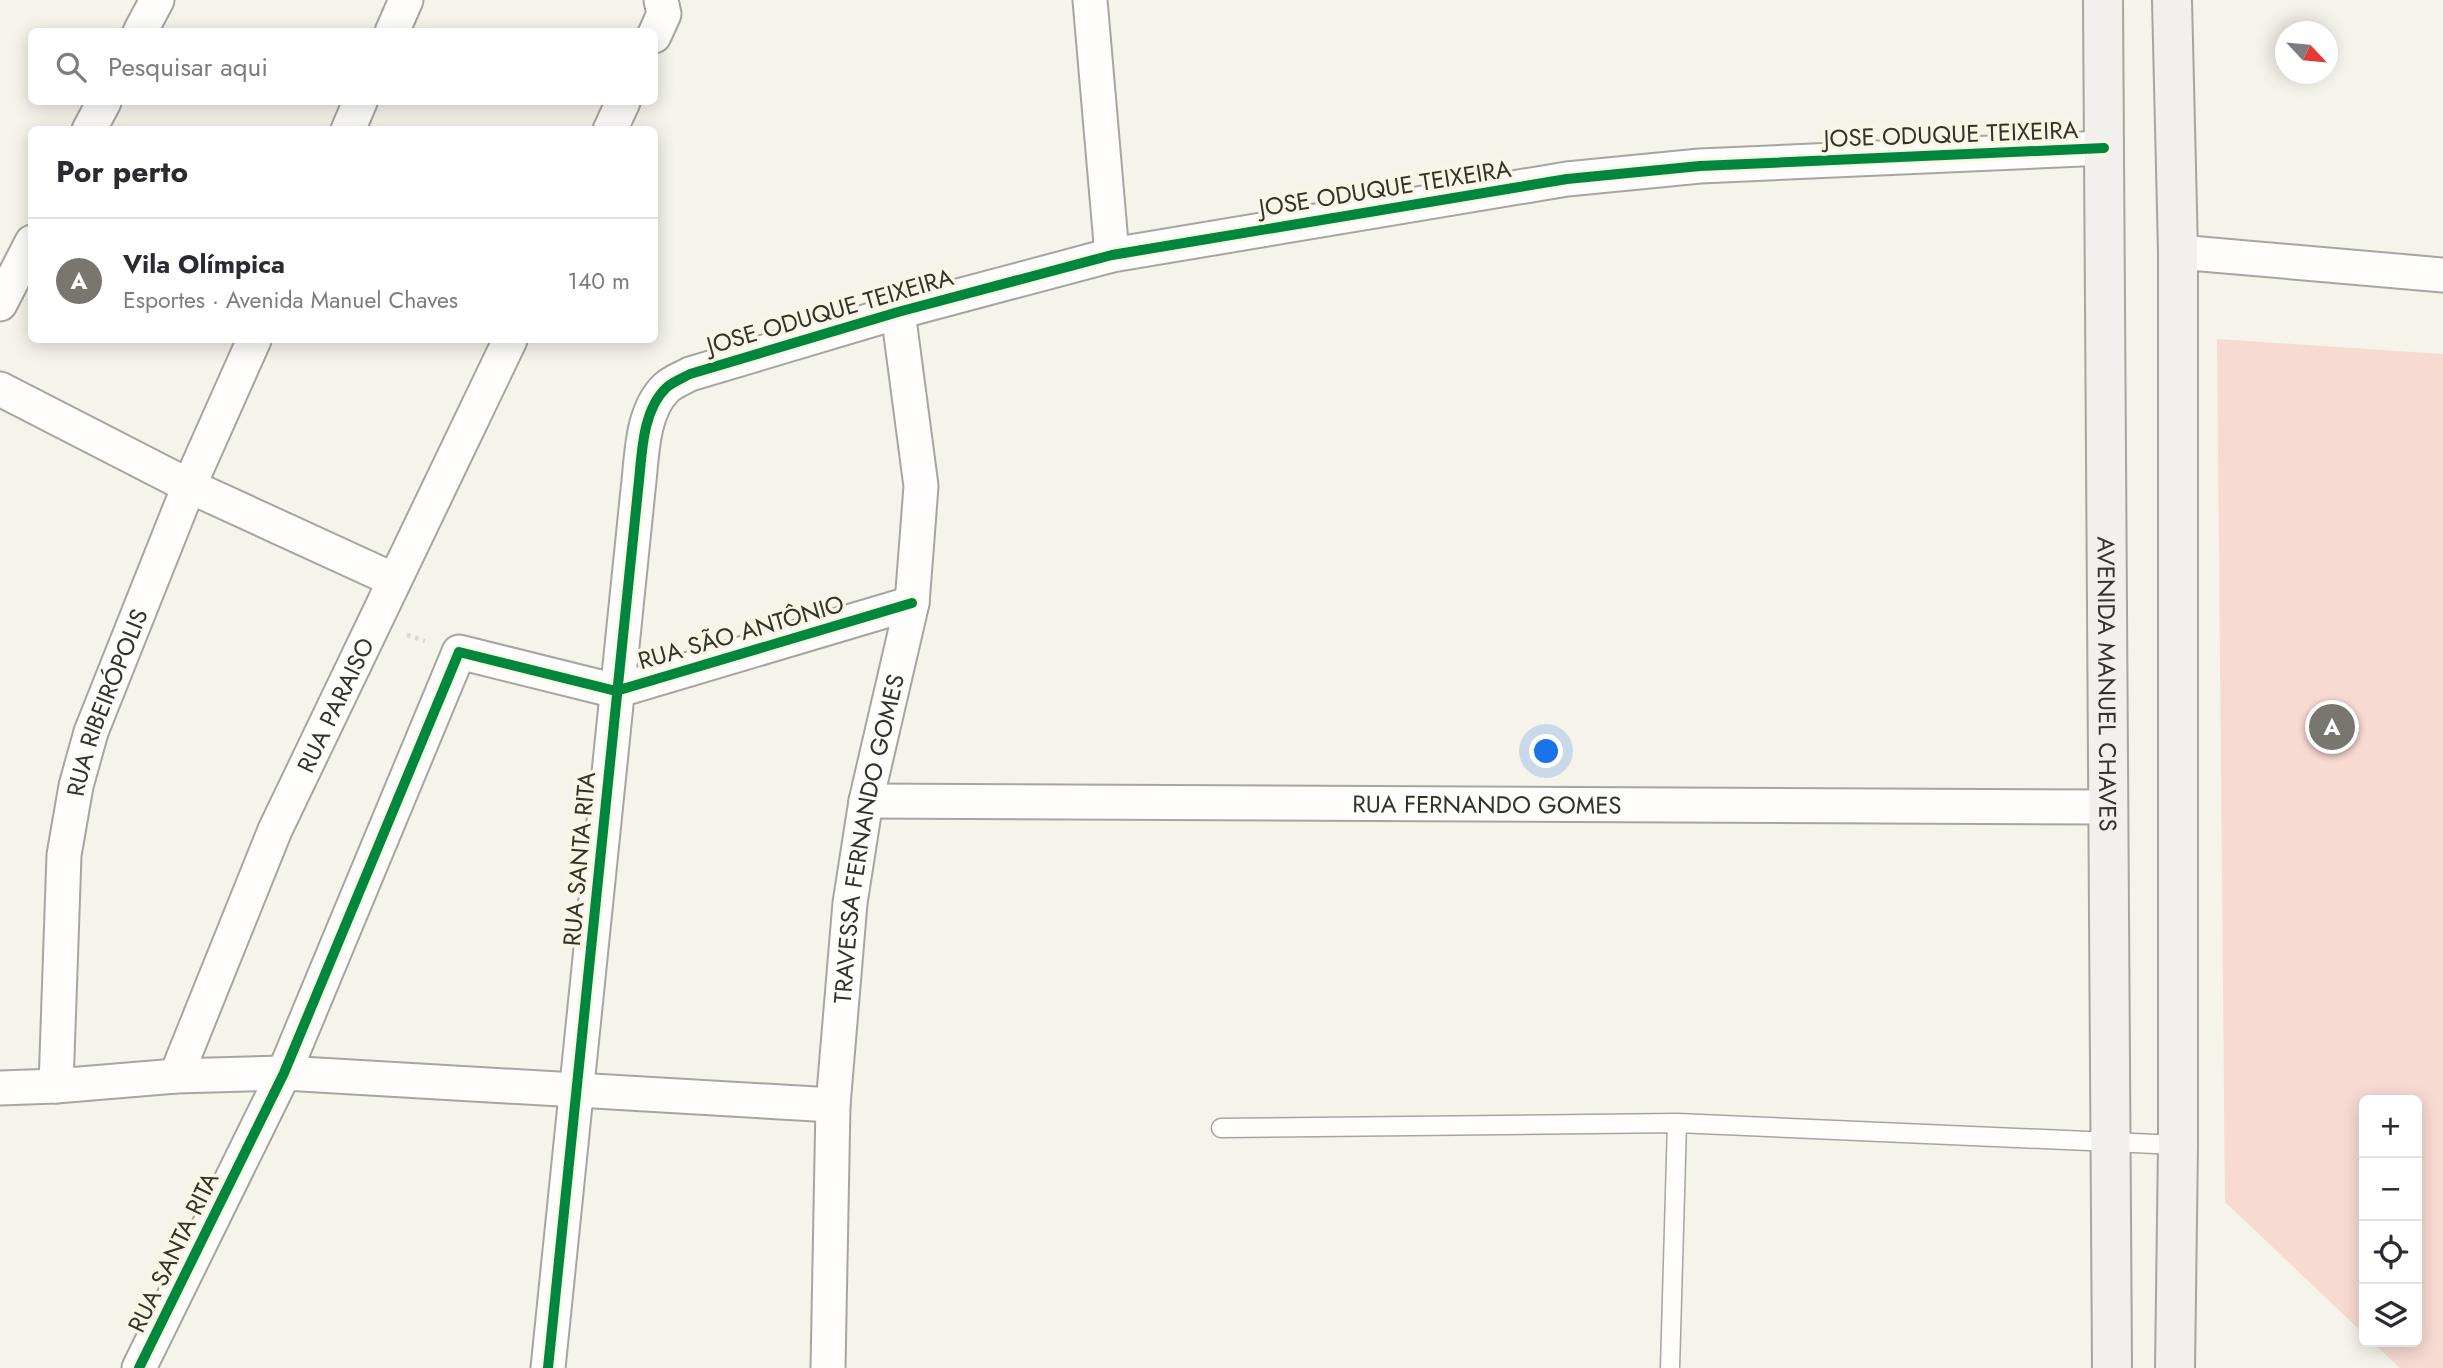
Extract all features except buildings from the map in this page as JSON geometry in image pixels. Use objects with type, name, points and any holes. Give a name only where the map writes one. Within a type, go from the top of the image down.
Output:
[{"type":"main road","name":"AVENIDA MANUEL CHAVES","points":[[2103,0],[2107,807],[2112,990],[2112,1368]]},
{"type":"main road","points":[[2172,0],[2178,252],[2178,1145],[2175,1368]]},
{"type":"street","points":[[142,28],[157,0]]},
{"type":"street","points":[[394,28],[406,0]]},
{"type":"street","points":[[658,28],[664,14],[661,0]]},
{"type":"street","points":[[1090,0],[1112,255]]},
{"type":"street","points":[[91,126],[102,105]]},
{"type":"street","points":[[350,126],[359,105]]},
{"type":"street","points":[[612,126],[622,105]]},
{"type":"street","name":"JOSE ODUQUE TEIXEIRA","points":[[690,374],[898,312],[1112,255],[1567,179],[1700,166],[2104,148]]},
{"type":"street","points":[[0,304],[28,250]]},
{"type":"street","points":[[2178,252],[2443,275]]},
{"type":"street","name":"TRAVESSA FERNANDO GOMES","points":[[828,1368],[833,1105],[850,903],[866,801],[912,603],[921,486],[898,312]]},
{"type":"street","name":"RUA RIBEIRÓPOLIS","points":[[56,1086],[64,855],[76,786],[91,732],[189,486],[253,343]]},
{"type":"street","name":"RUA PARAISO","points":[[188,1075],[275,830],[509,343]]},
{"type":"street","name":"RUA SANTA RITA","points":[[548,1368],[616,691],[645,437],[652,409],[666,388],[690,374]]},
{"type":"street","points":[[0,389],[189,486],[394,580]]},
{"type":"street","name":"RUA SÃO ANTÔNIO","points":[[445,648],[616,691],[912,603]]},
{"type":"street","name":"RUA SANTA RITA","points":[[139,1368],[284,1073],[445,648]]},
{"type":"street","name":"RUA FERNANDO GOMES","points":[[866,801],[2107,807]]},
{"type":"street","points":[[0,1088],[188,1075],[284,1073],[833,1105]]},
{"type":"lane","points":[[1221,1128],[1677,1122],[2178,1145]]},
{"type":"lane","points":[[1670,1368],[1677,1122]]},
{"type":"path","points":[[405,635],[445,648]]},
{"type":"shaded area","points":[[2217,339],[2443,354],[2443,1368],[2400,1368],[2377,1347],[2422,1347],[2422,1095],[2359,1095],[2359,1329],[2225,1202]]},
{"type":"cycle path","points":[[548,1368],[642,450],[647,422],[658,398],[668,386],[690,374],[898,312],[1112,255],[1567,179],[1700,166],[2104,148]]},
{"type":"cycle path","points":[[139,1368],[284,1073],[459,652],[616,691],[912,603]]},
{"type":"place","name":"Vila Olímpica","points":[[2332,727]]}]
